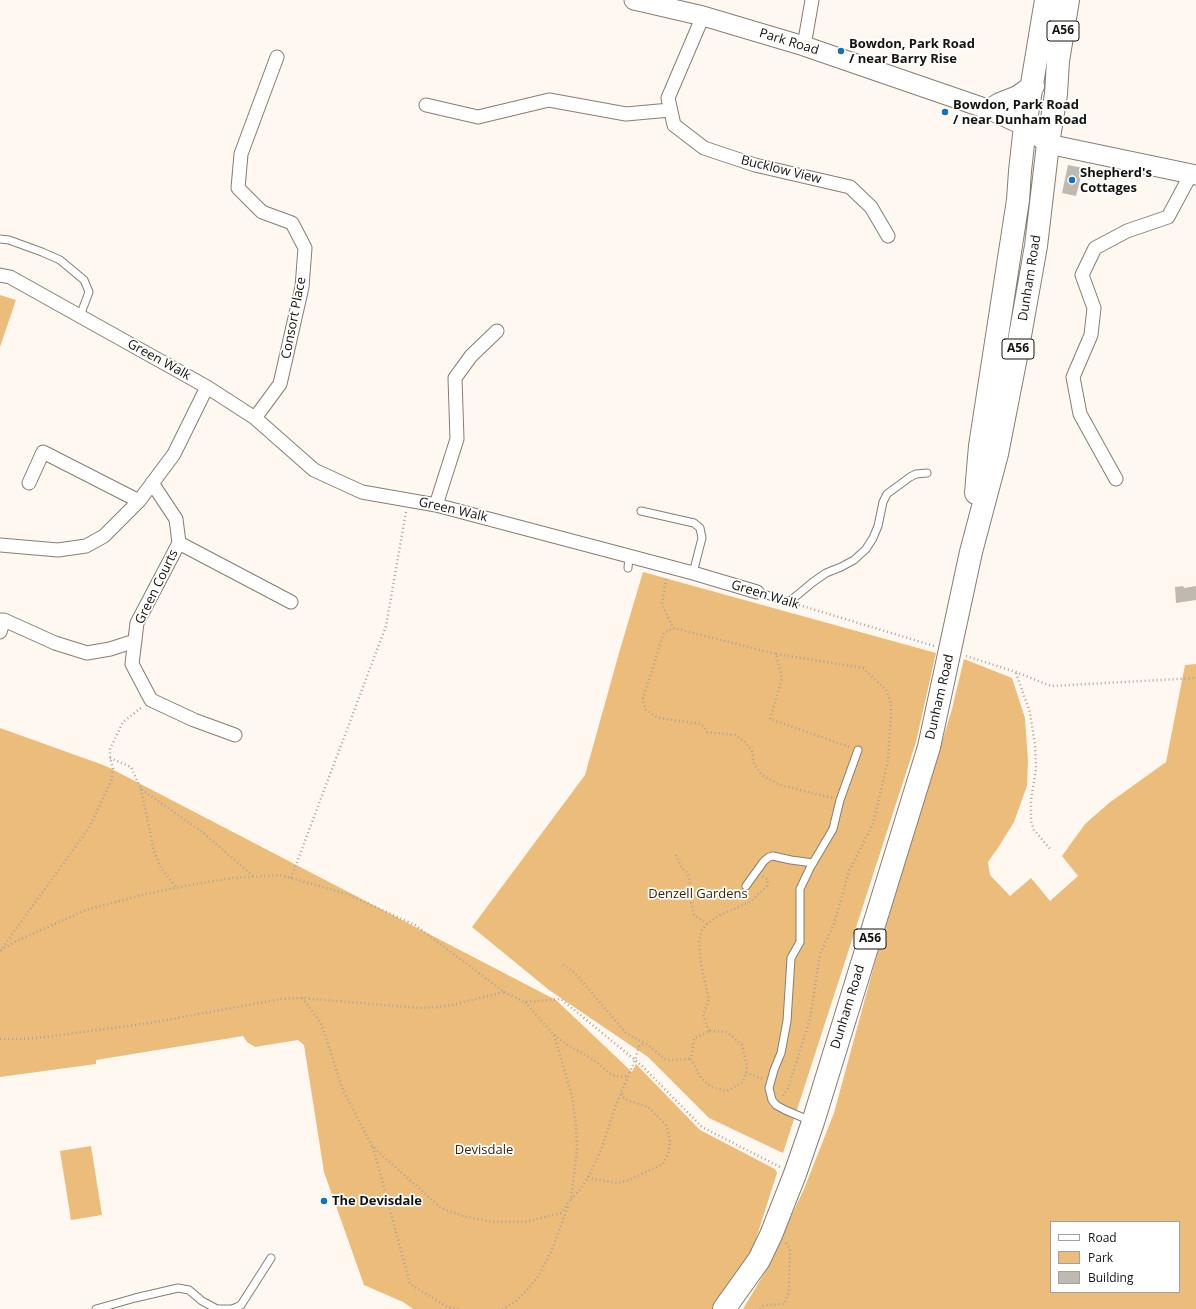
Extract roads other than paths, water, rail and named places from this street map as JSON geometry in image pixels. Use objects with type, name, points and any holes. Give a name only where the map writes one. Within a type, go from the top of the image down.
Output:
[{"type":"highway","name":"Dunham Road","points":[[971,552],[980,446],[1018,200],[1025,126],[1033,86],[1046,0]]},
{"type":"highway","name":"Dunham Road","points":[[724,1309],[759,1260],[771,1235],[795,1174],[813,1122],[929,747],[971,552],[997,454],[1018,347],[1036,246],[1048,144],[1056,94],[1058,61],[1068,0]]},
{"type":"highway","points":[[1025,126],[1035,123],[1041,114],[1047,76],[1058,61]]},
{"type":"highway","points":[[990,110],[1000,104],[1018,97],[1033,86]]},
{"type":"highway","points":[[1018,200],[1027,192],[1030,175],[1037,152],[1048,144]]},
{"type":"main road","name":"Park Road","points":[[634,0],[703,16],[804,46],[990,110],[1025,126],[1048,144]]},
{"type":"main road","points":[[1048,144],[1193,174]]},
{"type":"street","points":[[804,46],[812,0]]},
{"type":"street","name":"Bucklow View","points":[[703,16],[668,98],[674,125],[704,148],[755,165],[850,187],[871,207],[888,236]]},
{"type":"street","name":"Consort Place","points":[[255,418],[280,384],[302,287],[304,248],[292,223],[262,212],[238,188],[241,154],[276,57]]},
{"type":"street","points":[[426,105],[478,117],[549,100],[626,114],[670,110]]},
{"type":"street","points":[[1116,479],[1080,414],[1073,377],[1092,335],[1094,308],[1082,276],[1095,248],[1127,232],[1168,217],[1193,174]]},
{"type":"street","name":"Green Walk","points":[[0,275],[10,277],[207,387],[255,418],[314,470],[362,492],[436,504],[629,562],[668,566],[756,592]]},
{"type":"street","points":[[436,504],[457,439],[455,378],[471,356],[497,331]]},
{"type":"street","points":[[0,546],[58,550],[86,546],[104,536],[139,501],[174,454],[207,387]]},
{"type":"street","points":[[29,483],[43,452],[139,501]]},
{"type":"street","name":"Green Courts","points":[[152,483],[176,519],[179,543],[137,623],[132,664],[151,700],[194,720],[235,735]]},
{"type":"street","points":[[179,543],[291,602]]},
{"type":"street","name":"Green Courts","points":[[1,624],[87,653],[110,649],[135,641]]},
{"type":"lane","points":[[0,239],[9,240],[60,260],[84,280],[89,292],[80,316]]},
{"type":"lane","name":"Green Walk","points":[[756,592],[789,602],[826,573],[841,568],[854,560],[866,549],[873,538],[878,526],[883,502],[887,494],[910,477],[916,474],[927,473]]},
{"type":"lane","points":[[641,511],[694,523],[700,528],[702,538],[693,573]]},
{"type":"lane","points":[[813,1122],[792,1114],[776,1105],[772,1100],[769,1088],[781,1053],[787,1021],[791,958],[800,942],[800,889],[833,829],[840,800],[858,750]]},
{"type":"lane","points":[[746,886],[764,861],[769,857],[773,856],[813,863]]},
{"type":"lane","points":[[96,1309],[178,1288],[189,1290],[202,1301],[217,1309],[237,1308],[241,1305],[272,1258]]},
{"type":"place","name":"Bowdon, Park Road / near Barry Rise","points":[[841,51]]},
{"type":"place","name":"Bowdon, Park Road / near Dunham Road","points":[[945,112]]},
{"type":"place","name":"Shepherd's Cottages","points":[[1072,180]]},
{"type":"place","name":"The Devisdale","points":[[324,1201]]},
{"type":"park label","name":"Denzell Gardens","points":[[698,894]]},
{"type":"park label","name":"Devisdale","points":[[484,1150]]}]
